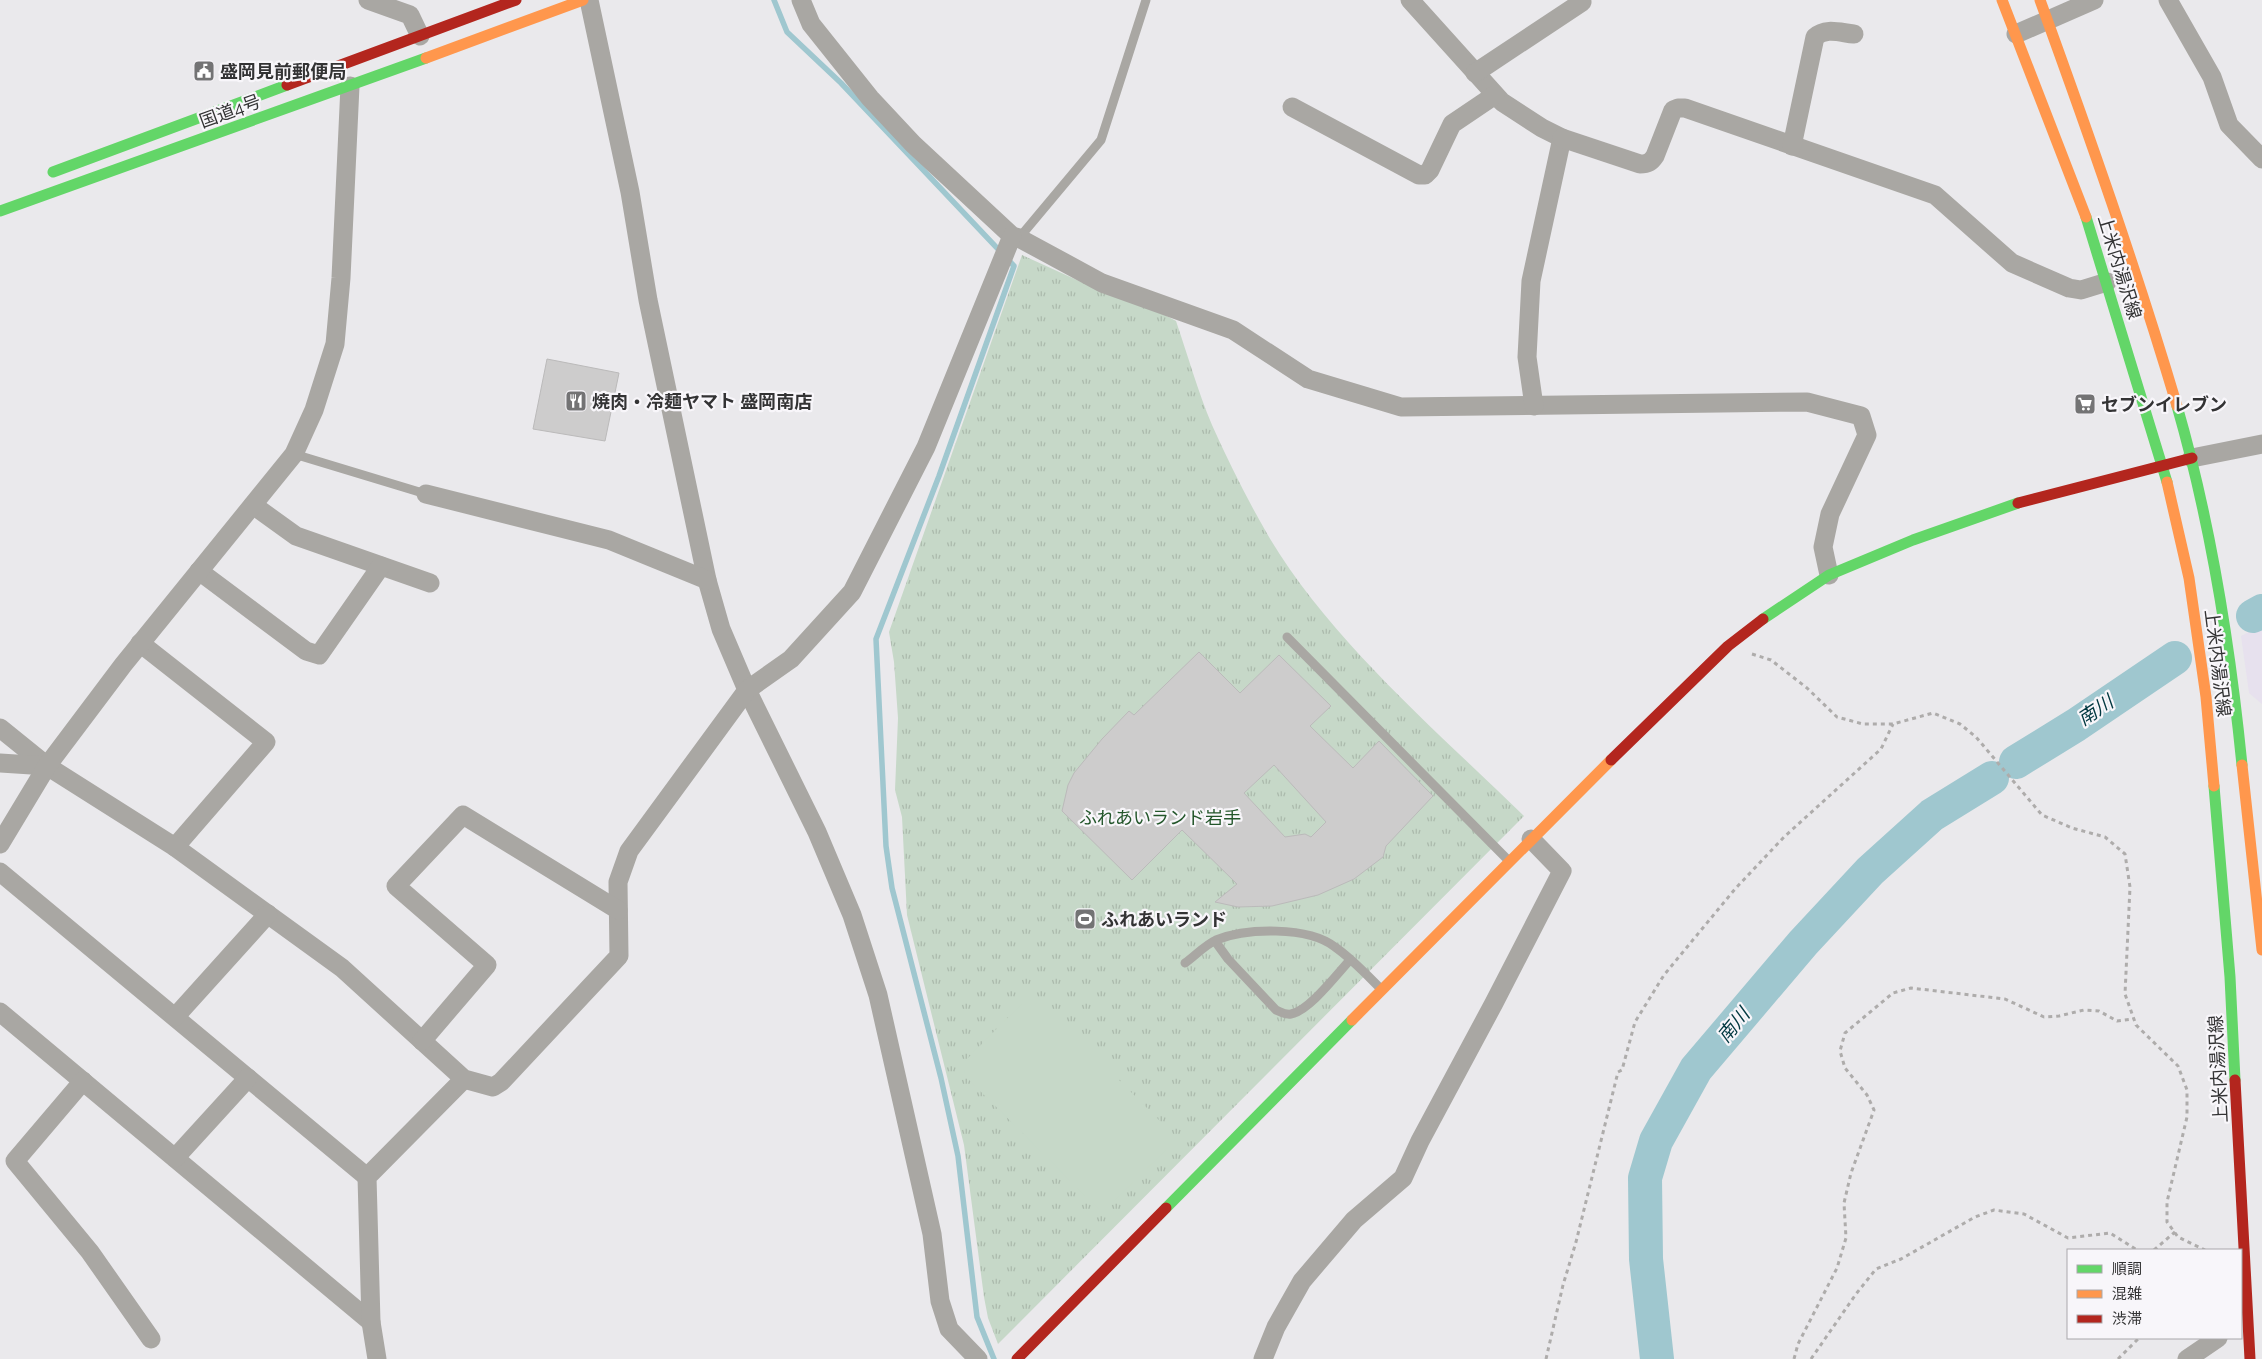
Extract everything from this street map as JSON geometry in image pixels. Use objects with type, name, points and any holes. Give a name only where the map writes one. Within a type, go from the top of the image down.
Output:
[{"type":"main road","name":"国道4号","points":[[46,175],[516,0]]},
{"type":"main road","name":"国道4号","points":[[0,211],[350,86],[583,0]]},
{"type":"main road","name":"上米内湯沢線","points":[[2002,0],[2092,230],[2162,465],[2189,578],[2206,697],[2230,977],[2241,1249]]},
{"type":"main road","name":"上米内湯沢線","points":[[2040,0],[2134,265],[2192,458],[2216,566],[2236,704],[2262,950]]},
{"type":"main road","points":[[1017,1359],[1531,839],[1728,646],[1774,610],[1829,575],[1913,540],[2007,506],[2192,458]]},
{"type":"main road","name":"上米内湯沢線","points":[[2242,1270],[2244,1319],[2250,1359]]},
{"type":"street","points":[[368,0],[410,15],[420,36]]},
{"type":"street","points":[[589,0],[612,102],[648,300],[678,433],[707,580],[721,629],[747,690],[818,832],[852,915],[878,995],[932,1234],[940,1300],[949,1328],[978,1359]]},
{"type":"street","points":[[800,0],[812,24],[870,98],[913,144],[1014,239],[1102,283],[1233,330],[1308,379],[1400,407],[1807,402],[1861,416],[1867,435],[1830,514],[1823,547],[1829,575]]},
{"type":"street","points":[[1410,0],[1502,102],[1542,128],[1562,138],[1640,164],[1647,164],[1656,156],[1673,110],[1678,108],[1935,195],[2012,263],[2069,288],[2081,290],[2107,282]]},
{"type":"street","points":[[2016,34],[2094,0]]},
{"type":"street","points":[[2168,0],[2212,77],[2229,125],[2262,159]]},
{"type":"street","points":[[1475,73],[1582,2]]},
{"type":"street","points":[[1792,146],[1815,37],[1820,33],[1828,31],[1854,34]]},
{"type":"street","points":[[0,844],[47,766],[140,643],[294,454],[314,410],[335,344],[341,278],[350,86]]},
{"type":"street","points":[[1292,107],[1419,175],[1424,175],[1430,170],[1452,124],[1496,95]]},
{"type":"street","points":[[1534,406],[1527,357],[1531,281],[1562,138]]},
{"type":"street","points":[[0,728],[47,766],[176,847],[342,968],[464,1079],[492,1087],[501,1082],[619,956],[618,882],[629,851],[747,690],[791,659],[852,592],[926,447],[999,268],[1014,239]]},
{"type":"street","points":[[2192,458],[2262,444]]},
{"type":"street","points":[[426,494],[609,540],[707,580]]},
{"type":"street","points":[[253,505],[296,536],[430,584]]},
{"type":"street","points":[[199,571],[306,651],[319,654],[381,566]]},
{"type":"street","points":[[140,643],[266,742],[176,847]]},
{"type":"street","points":[[0,763],[47,766]]},
{"type":"street","points":[[422,1042],[487,966],[396,886],[463,815],[618,910]]},
{"type":"street","points":[[1263,1359],[1276,1327],[1302,1281],[1354,1220],[1403,1178],[1420,1141],[1494,1004],[1562,871],[1531,839]]},
{"type":"street","points":[[0,872],[367,1177]]},
{"type":"street","points":[[175,1017],[268,914]]},
{"type":"street","points":[[0,1012],[371,1322]]},
{"type":"street","points":[[175,1158],[248,1078]]},
{"type":"street","points":[[377,1359],[371,1322],[367,1177],[464,1079]]},
{"type":"street","points":[[83,1081],[15,1161],[90,1252],[151,1339]]},
{"type":"street","points":[[2187,1359],[2217,1339]]},
{"type":"lane","points":[[1014,239],[1101,140],[1146,0]]},
{"type":"lane","points":[[294,454],[426,494]]},
{"type":"lane","points":[[1287,637],[1510,861]]},
{"type":"lane","points":[[1185,963],[1215,941],[1253,932],[1289,932],[1307,935],[1334,945],[1382,990]]},
{"type":"lane","points":[[1215,941],[1228,958],[1276,1010],[1285,1014],[1292,1014],[1303,1009],[1350,960]]},
{"type":"path","points":[[1728,646],[1772,660],[1837,717],[1863,724],[1894,724],[1934,713],[1960,724],[1976,737],[2042,815],[2072,828],[2106,837],[2125,854],[2130,887],[2125,994],[2136,1025],[2178,1066],[2187,1090],[2187,1117],[2167,1202],[2167,1222],[2178,1238],[2203,1249]]},
{"type":"path","points":[[1546,1359],[1563,1285],[1576,1242],[1618,1072],[1622,1070],[1635,1022],[1664,974],[1735,889],[1784,837],[1881,749],[1894,724]]},
{"type":"path","points":[[1794,1359],[1798,1344],[1837,1268],[1846,1238],[1844,1203],[1851,1173],[1874,1110],[1867,1094],[1845,1068],[1840,1051],[1845,1033],[1893,993],[1912,988],[2005,999],[2044,1016],[2059,1016],[2084,1010],[2099,1010],[2117,1021],[2133,1019]]},
{"type":"path","points":[[1811,1359],[1856,1294],[1876,1270],[1901,1259],[1975,1217],[1994,1210],[2024,1214],[2068,1238],[2110,1233],[2135,1249]]},
{"type":"path","points":[[2155,1249],[2175,1232]]},
{"type":"path","points":[[2118,1359],[2138,1339]]},
{"type":"shaded area","points":[[2262,625],[2262,704],[2249,693],[2241,636]]},
{"type":"green space","name":"ふれあいランド岩手","points":[[1022,255],[1101,291],[1176,321],[1202,400],[1218,439],[1261,523],[1294,575],[1354,649],[1422,718],[1524,816],[998,1344],[988,1318],[984,1297],[964,1145],[907,915],[902,817],[895,790],[898,718],[894,662],[889,632]]},
{"type":"green space","points":[[1032,993],[1177,1138],[1103,1213],[965,1076],[963,1063]]},
{"type":"building","name":"焼肉・冷麺ヤマト 盛岡南店","points":[[547,359],[619,373],[605,441],[533,429]]},
{"type":"building","points":[[1199,652],[1240,693],[1279,655],[1331,706],[1310,726],[1353,768],[1379,741],[1433,796],[1386,846],[1383,857],[1354,879],[1318,895],[1272,906],[1238,907],[1215,902],[1237,884],[1182,830],[1132,880],[1062,811],[1068,785],[1074,773],[1102,739],[1129,711],[1134,715]],"holes":[[[1274,765],[1326,822],[1311,837],[1305,834],[1285,837],[1244,793]]]},
{"type":"waterway","points":[[774,0],[787,32],[841,83],[1014,266],[939,476],[876,639],[886,846],[892,888],[941,1078],[958,1156],[977,1317],[994,1359]]},
{"type":"waterway","name":"南川","points":[[2253,616],[2262,611]]},
{"type":"waterway","name":"南川","points":[[2016,762],[2076,725],[2175,658]]},
{"type":"waterway","name":"南川","points":[[1657,1359],[1646,1259],[1645,1178],[1656,1141],[1696,1069],[1803,943],[1870,871],[1932,815],[1992,778]]},
{"type":"traffic: fast","points":[[0,211],[426,58]]},
{"type":"traffic: fast","points":[[53,172],[287,85]]},
{"type":"traffic: fast","points":[[2086,217],[2167,482]]},
{"type":"traffic: fast","points":[[2177,406],[2200,495],[2218,584],[2232,674],[2242,765]]},
{"type":"traffic: fast","points":[[1763,619],[1829,575],[1913,540],[2018,503]]},
{"type":"traffic: fast","points":[[2214,786],[2230,977],[2235,1080]]},
{"type":"traffic: fast","points":[[1166,1208],[1352,1020]]},
{"type":"traffic: slow","points":[[426,58],[583,0]]},
{"type":"traffic: slow","points":[[2002,0],[2086,217]]},
{"type":"traffic: slow","points":[[2040,0],[2112,202],[2177,406]]},
{"type":"traffic: slow","points":[[2167,482],[2189,578],[2206,697],[2214,786]]},
{"type":"traffic: slow","points":[[1352,1020],[1611,760]]},
{"type":"traffic: slow","points":[[2242,765],[2262,950]]},
{"type":"traffic: jam","points":[[287,85],[516,0]]},
{"type":"traffic: jam","points":[[2018,503],[2192,458]]},
{"type":"traffic: jam","points":[[1611,760],[1728,646],[1763,619]]},
{"type":"traffic: jam","points":[[2235,1080],[2250,1359]]},
{"type":"traffic: jam","points":[[1017,1359],[1166,1208]]},
{"type":"place","name":"盛岡見前郵便局","points":[[204,71]]},
{"type":"place","name":"焼肉・冷麺ヤマト 盛岡南店","points":[[576,401]]},
{"type":"place","name":"セブンイレブン","points":[[2085,404]]},
{"type":"place","name":"ふれあいランド","points":[[1085,919]]}]
